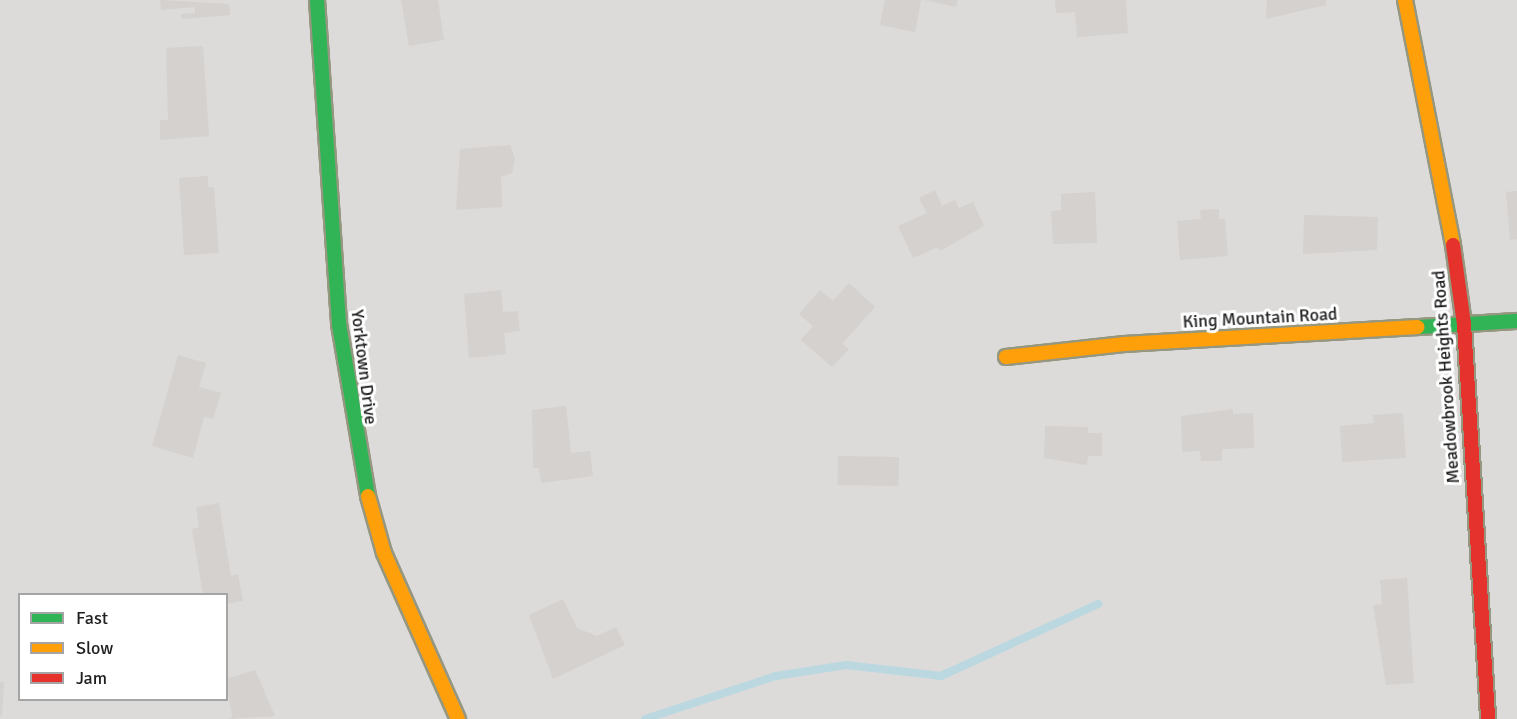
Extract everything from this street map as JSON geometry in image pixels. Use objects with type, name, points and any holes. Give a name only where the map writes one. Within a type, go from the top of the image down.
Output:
[{"type":"street","name":"Yorktown Drive","points":[[317,0],[339,324],[362,472],[384,553],[458,719]]},
{"type":"street","name":"Meadowbrook Heights Road","points":[[1405,0],[1450,219],[1464,324],[1488,719]]},
{"type":"street","name":"King Mountain Road","points":[[1006,357],[1124,344],[1517,321]]},
{"type":"shaded area","points":[[0,0],[1517,0],[1517,719],[0,719]]},
{"type":"building","points":[[160,0],[229,4],[230,15],[182,19],[181,14],[195,13],[195,7],[161,10]]},
{"type":"building","points":[[401,0],[438,0],[444,40],[409,46]]},
{"type":"building","points":[[885,0],[921,0],[915,32],[880,25]]},
{"type":"building","points":[[924,0],[958,0],[956,7]]},
{"type":"building","points":[[1055,0],[1126,0],[1128,33],[1077,37],[1075,12],[1056,13]]},
{"type":"building","points":[[1267,0],[1326,0],[1326,5],[1266,19]]},
{"type":"building","points":[[203,46],[209,136],[160,140],[160,120],[168,120],[166,48]]},
{"type":"building","points":[[510,145],[515,159],[512,173],[501,177],[502,207],[456,210],[460,149]]},
{"type":"building","points":[[208,176],[208,187],[214,187],[219,253],[184,255],[179,178]]},
{"type":"building","points":[[935,190],[942,206],[955,200],[959,208],[973,202],[984,226],[940,251],[938,247],[913,258],[898,226],[927,213],[919,198]]},
{"type":"building","points":[[1517,191],[1517,239],[1510,240],[1506,192]]},
{"type":"building","points":[[1095,192],[1097,243],[1053,244],[1051,211],[1061,210],[1061,194]]},
{"type":"building","points":[[1219,209],[1219,219],[1225,219],[1228,256],[1180,260],[1177,221],[1201,219],[1200,210]]},
{"type":"building","points":[[1304,215],[1378,217],[1377,250],[1303,254]]},
{"type":"building","points":[[849,283],[875,307],[842,344],[849,349],[832,367],[801,340],[813,326],[799,314],[820,290],[833,301]]},
{"type":"building","points":[[501,290],[503,312],[518,311],[520,331],[504,333],[506,354],[469,358],[464,294]]},
{"type":"building","points":[[178,355],[206,363],[199,387],[221,393],[213,419],[204,417],[193,458],[152,446]]},
{"type":"building","points":[[566,406],[571,453],[590,451],[593,476],[541,483],[539,468],[533,468],[532,410]]},
{"type":"building","points":[[1233,409],[1233,414],[1253,413],[1254,448],[1222,449],[1222,461],[1201,461],[1200,451],[1182,452],[1181,416]]},
{"type":"building","points":[[1403,413],[1406,458],[1342,462],[1340,426],[1374,423],[1373,415]]},
{"type":"building","points":[[1045,426],[1088,427],[1088,433],[1102,433],[1102,456],[1088,456],[1087,465],[1044,458]]},
{"type":"building","points":[[838,456],[899,457],[898,486],[837,485]]},
{"type":"building","points":[[219,503],[231,576],[238,574],[243,601],[228,604],[228,593],[203,593],[192,529],[199,527],[196,507]]},
{"type":"building","points":[[1407,578],[1414,683],[1386,685],[1373,605],[1382,604],[1380,580]]},
{"type":"building","points":[[563,599],[577,628],[597,636],[616,627],[625,645],[553,679],[529,615]]},
{"type":"building","points":[[255,670],[275,716],[228,719],[232,717],[228,678]]},
{"type":"building","points":[[0,682],[4,682],[2,716],[0,716]]},
{"type":"waterway","points":[[645,719],[776,676],[846,665],[941,676],[1098,604]]},
{"type":"traffic: fast","points":[[317,0],[339,324],[368,496]]},
{"type":"traffic: fast","points":[[1418,327],[1517,321]]},
{"type":"traffic: slow","points":[[1405,0],[1453,245]]},
{"type":"traffic: slow","points":[[1006,357],[1124,344],[1418,327]]},
{"type":"traffic: slow","points":[[368,496],[384,553],[458,719]]},
{"type":"traffic: jam","points":[[1453,245],[1464,324],[1488,719]]}]
